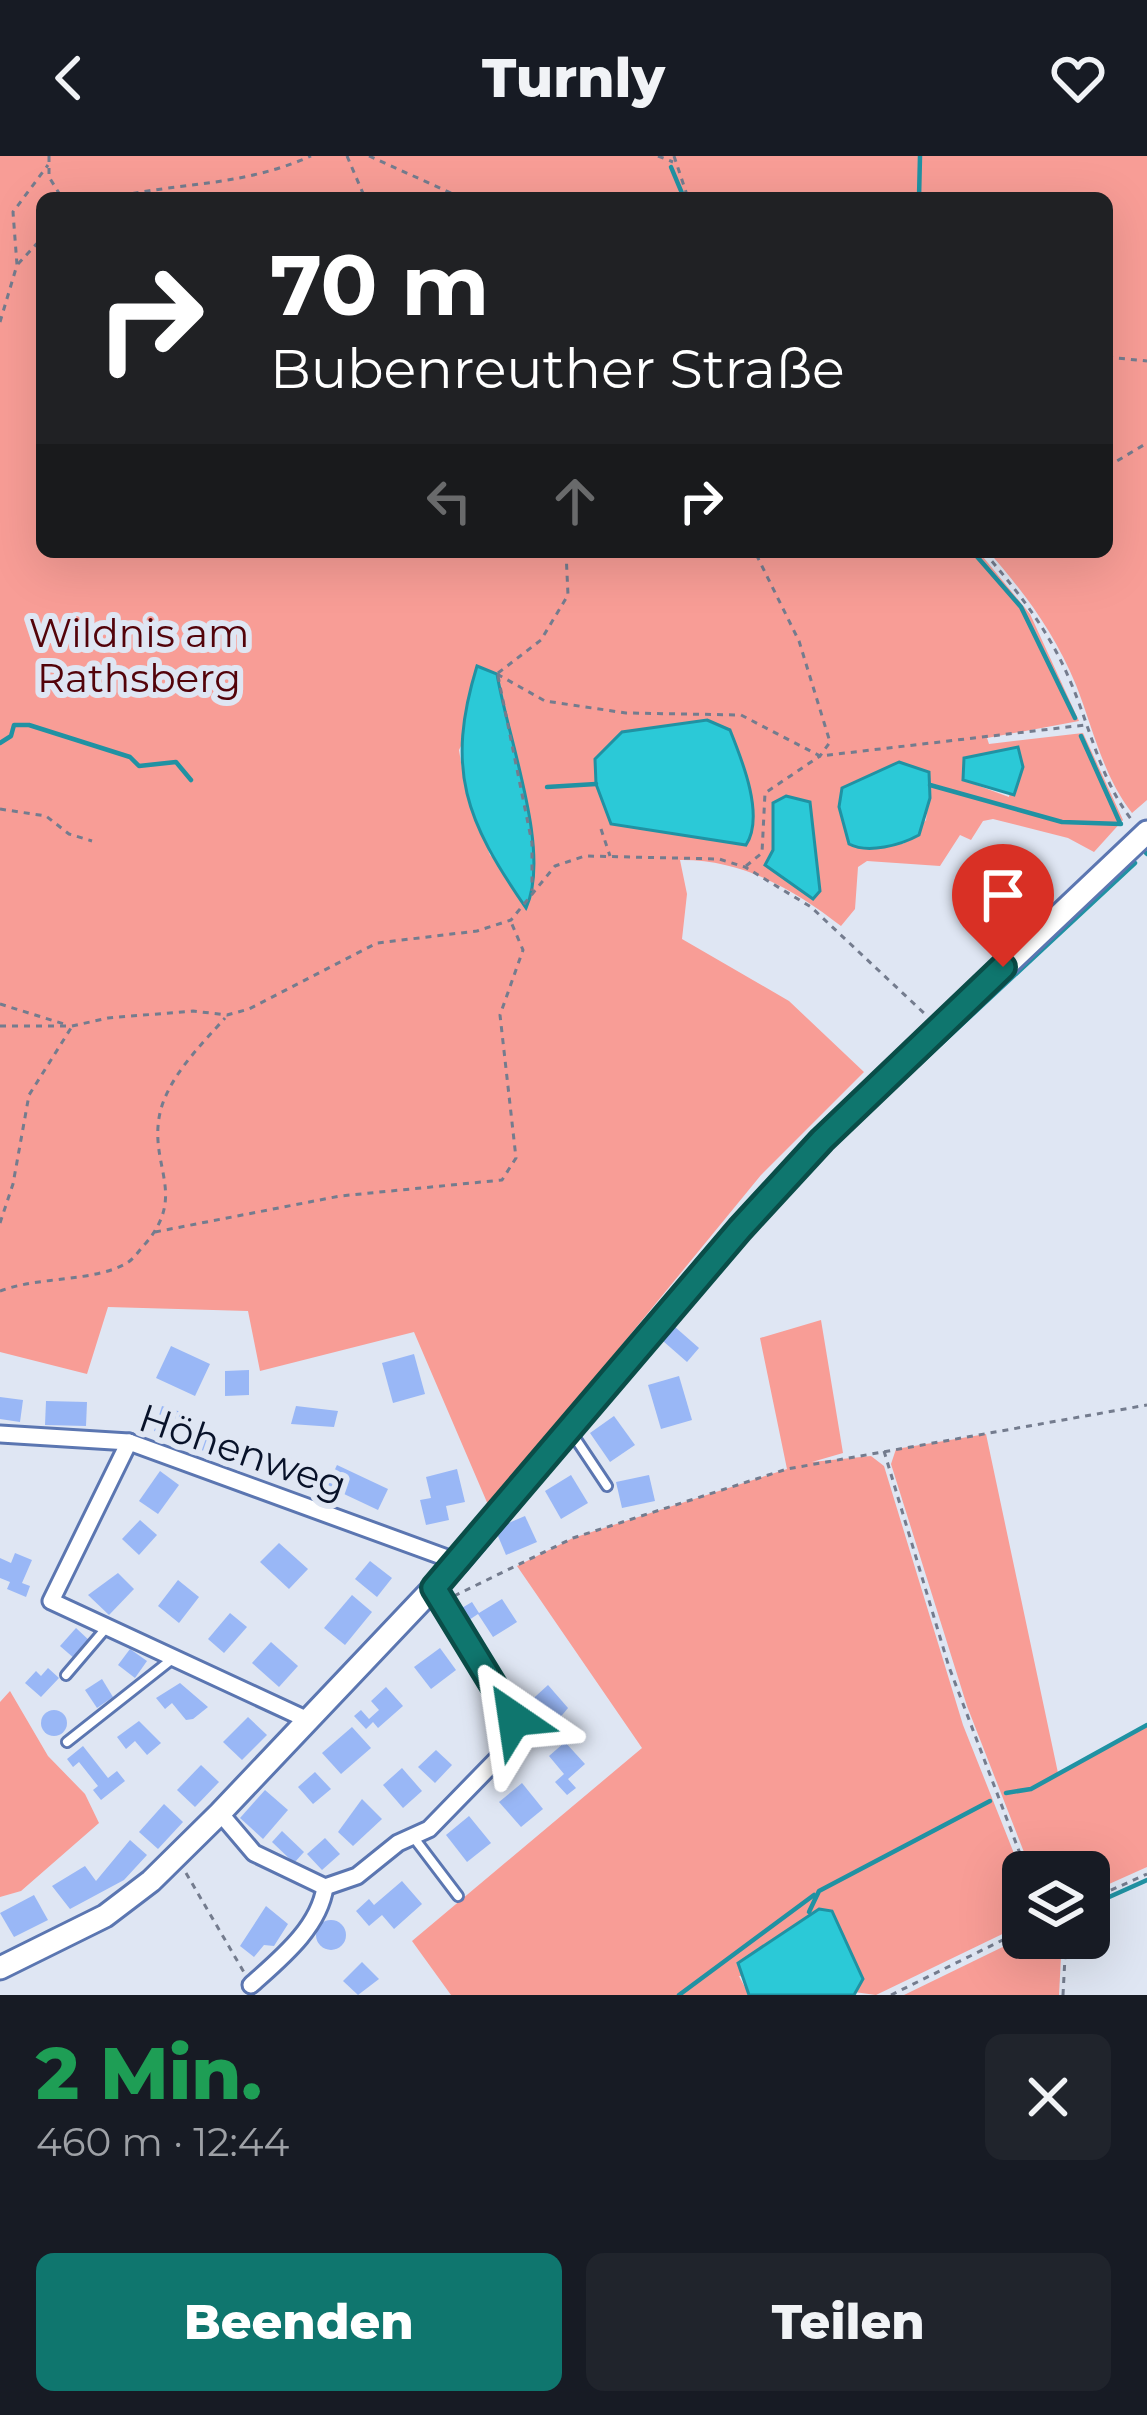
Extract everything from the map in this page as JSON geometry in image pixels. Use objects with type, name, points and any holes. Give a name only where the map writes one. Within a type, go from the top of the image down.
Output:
[{"type":"street","points":[[0,1968],[105,1916],[220,1813],[438,1595],[458,1562],[713,1259],[822,1140],[1142,829]]},
{"type":"street","name":"Höhenweg","points":[[0,1434],[128,1442],[458,1562]]},
{"type":"street","points":[[128,1442],[51,1601],[310,1721]]},
{"type":"street","points":[[220,1813],[254,1853],[325,1887],[357,1876],[398,1843],[430,1829],[502,1753],[514,1719],[438,1595]]},
{"type":"street","points":[[251,1985],[293,1947],[323,1902],[325,1887]]},
{"type":"lane","points":[[570,1431],[607,1486]]},
{"type":"lane","points":[[66,1675],[108,1626]]},
{"type":"lane","points":[[67,1742],[176,1655]]},
{"type":"lane","points":[[413,1838],[458,1896]]},
{"type":"path","points":[[49,156],[55,192]]},
{"type":"path","points":[[134,192],[236,183],[311,156]]},
{"type":"path","points":[[347,156],[362,192]]},
{"type":"path","points":[[369,156],[449,192]]},
{"type":"path","points":[[658,156],[674,159],[686,192]]},
{"type":"path","points":[[0,322],[17,265],[13,212],[48,165]]},
{"type":"path","points":[[17,265],[36,244]]},
{"type":"path","points":[[1113,358],[1147,361]]},
{"type":"path","points":[[1113,462],[1147,442]]},
{"type":"path","points":[[497,674],[541,640],[568,595],[566,558]]},
{"type":"path","points":[[745,867],[762,853],[765,793],[820,756],[830,742],[799,641],[757,558]]},
{"type":"path","points":[[989,558],[1040,619],[1109,784],[1142,829]]},
{"type":"path","points":[[497,674],[545,701],[626,713],[741,715],[820,756],[987,741],[1085,725]]},
{"type":"path","points":[[497,674],[532,843],[532,895]]},
{"type":"path","points":[[0,809],[46,815],[69,834],[92,841]]},
{"type":"path","points":[[602,829],[611,857]]},
{"type":"path","points":[[0,1291],[34,1278],[88,1276],[129,1263],[155,1232],[168,1202],[159,1118],[186,1061],[227,1015],[291,989],[348,954],[377,943],[477,931],[511,920],[555,866],[570,858],[719,859],[745,867],[811,908],[930,1018]]},
{"type":"path","points":[[155,1232],[340,1196],[502,1180],[517,1158],[500,1015],[523,950],[511,920]]},
{"type":"path","points":[[0,1004],[72,1027]]},
{"type":"path","points":[[0,1026],[72,1027],[193,1011],[227,1015]]},
{"type":"path","points":[[0,1223],[13,1184],[29,1095],[72,1027]]},
{"type":"path","points":[[438,1595],[573,1538],[787,1469],[1147,1405]]},
{"type":"path","points":[[884,1450],[949,1667],[1019,1851]]},
{"type":"path","points":[[176,1856],[251,1985]]},
{"type":"path","points":[[1110,1891],[1147,1874]]},
{"type":"path","points":[[891,1995],[1002,1940]]},
{"type":"path","points":[[1063,1995],[1065,1959]]},
{"type":"green space","name":"Wildnis am Rathsberg","points":[[0,156],[1147,156],[1147,800],[1132,813],[1106,768],[1076,685],[1049,631],[994,558],[1113,558],[1113,192],[36,192],[36,558],[984,558],[1030,614],[1079,721],[987,738],[989,744],[1083,733],[1123,820],[1094,852],[1068,838],[993,819],[983,821],[971,840],[960,835],[940,866],[867,861],[858,867],[855,909],[841,926],[806,901],[747,871],[680,860],[687,894],[682,939],[789,1001],[864,1072],[761,1175],[489,1507],[414,1332],[260,1371],[248,1311],[108,1307],[87,1374],[0,1352]],"holes":[[[497,674],[532,843],[532,895],[490,855],[466,793],[459,750]],[[1018,747],[1009,797],[963,780],[964,757]],[[930,785],[926,820],[903,844],[849,844],[839,807]]]},
{"type":"green space","points":[[821,1320],[843,1453],[812,1462],[871,1456],[884,1466],[963,1725],[1013,1851],[1002,1851],[1002,1934],[876,1995],[739,1976],[749,1995],[451,1995],[412,1941],[642,1748],[517,1566],[573,1538],[787,1469],[760,1338]]},
{"type":"green space","points":[[986,1434],[1058,1773],[1147,1725],[1147,1867],[1110,1884],[1110,1851],[1024,1851],[967,1706],[891,1464],[896,1449]]},
{"type":"green space","points":[[10,1691],[48,1756],[85,1794],[99,1823],[21,1891],[0,1897],[0,1702]]},
{"type":"green space","points":[[1002,1947],[1002,1959],[1061,1959],[1059,1995],[904,1995]]},
{"type":"water","points":[[477,666],[497,674],[525,793],[534,857],[526,908],[489,848],[467,793],[463,735]]},
{"type":"water","points":[[707,720],[730,730],[745,772],[753,819],[746,845],[611,824],[596,784],[595,759],[622,732]]},
{"type":"water","points":[[1018,747],[1023,767],[1014,795],[963,780],[964,758]]},
{"type":"water","points":[[899,762],[929,772],[930,798],[919,835],[884,847],[849,844],[839,807],[842,788]]},
{"type":"water","points":[[786,796],[810,802],[820,891],[813,899],[765,865],[773,850],[773,803]]},
{"type":"water","points":[[819,1909],[832,1911],[863,1979],[854,1995],[749,1995],[738,1963]]},
{"type":"building","points":[[675,1327],[699,1348],[687,1362],[663,1341]]},
{"type":"building","points":[[171,1346],[210,1364],[195,1396],[156,1378]]},
{"type":"building","points":[[414,1354],[425,1394],[393,1403],[382,1363]]},
{"type":"building","points":[[249,1370],[249,1395],[225,1396],[225,1371]]},
{"type":"building","points":[[679,1376],[692,1420],[661,1429],[648,1385]]},
{"type":"building","points":[[0,1397],[23,1400],[20,1422],[0,1419]]},
{"type":"building","points":[[46,1401],[87,1402],[86,1426],[45,1425]]},
{"type":"building","points":[[162,1406],[181,1412],[172,1437],[154,1431]]},
{"type":"building","points":[[296,1406],[338,1411],[334,1427],[291,1424]]},
{"type":"building","points":[[614,1416],[635,1445],[610,1462],[590,1433]]},
{"type":"building","points":[[196,1422],[216,1431],[206,1452],[186,1443]]},
{"type":"building","points":[[337,1465],[388,1489],[378,1510],[327,1486]]},
{"type":"building","points":[[457,1469],[465,1502],[446,1506],[449,1520],[426,1525],[420,1500],[431,1498],[426,1477]]},
{"type":"building","points":[[160,1471],[179,1485],[158,1514],[139,1501]]},
{"type":"building","points":[[571,1475],[588,1503],[561,1519],[545,1491]]},
{"type":"building","points":[[649,1475],[655,1501],[622,1508],[616,1482]]},
{"type":"building","points":[[525,1516],[537,1542],[506,1555],[495,1529]]},
{"type":"building","points":[[140,1520],[157,1535],[139,1555],[122,1539]]},
{"type":"building","points":[[279,1543],[308,1569],[289,1589],[260,1562]]},
{"type":"building","points":[[15,1553],[32,1560],[22,1583],[30,1586],[26,1597],[7,1589],[10,1582],[0,1578],[0,1558],[11,1563]]},
{"type":"building","points":[[370,1561],[392,1578],[377,1597],[355,1579]]},
{"type":"building","points":[[118,1573],[134,1589],[109,1615],[88,1595]]},
{"type":"building","points":[[178,1580],[199,1597],[179,1623],[158,1606]]},
{"type":"building","points":[[352,1595],[372,1612],[345,1645],[324,1628]]},
{"type":"building","points":[[502,1599],[517,1622],[493,1637],[478,1614],[463,1624],[455,1612],[472,1602],[479,1613]]},
{"type":"building","points":[[230,1613],[247,1627],[224,1653],[208,1639]]},
{"type":"building","points":[[76,1628],[91,1642],[75,1659],[60,1646]]},
{"type":"building","points":[[271,1642],[298,1666],[279,1687],[252,1663]]},
{"type":"building","points":[[440,1648],[456,1670],[431,1689],[414,1667]]},
{"type":"building","points":[[130,1649],[147,1661],[135,1678],[118,1665]]},
{"type":"building","points":[[48,1668],[59,1678],[41,1697],[25,1683],[36,1671],[41,1676]]},
{"type":"building","points":[[102,1679],[113,1697],[97,1708],[85,1690]]},
{"type":"building","points":[[180,1683],[208,1707],[193,1719],[186,1720],[172,1703],[165,1709],[156,1698]]},
{"type":"building","points":[[548,1685],[568,1708],[548,1732],[525,1706]]},
{"type":"building","points":[[386,1687],[403,1706],[378,1728],[373,1722],[366,1729],[354,1716],[361,1710],[369,1719],[379,1710],[371,1701]]},
{"type":"building","points":[[54,1710],[67,1723],[54,1736],[41,1723]]},
{"type":"building","points":[[248,1717],[267,1735],[242,1760],[223,1742]]},
{"type":"building","points":[[139,1721],[161,1743],[147,1755],[135,1741],[126,1749],[117,1737]]},
{"type":"building","points":[[352,1727],[371,1748],[341,1774],[322,1753]]},
{"type":"building","points":[[565,1742],[585,1764],[568,1779],[576,1788],[567,1795],[555,1782],[564,1774],[549,1756]]},
{"type":"building","points":[[83,1746],[108,1778],[117,1771],[125,1781],[101,1800],[93,1790],[98,1786],[79,1762],[73,1767],[67,1759]]},
{"type":"building","points":[[436,1750],[452,1765],[435,1783],[418,1767]]},
{"type":"building","points":[[201,1765],[219,1782],[195,1807],[177,1790]]},
{"type":"building","points":[[402,1768],[422,1791],[403,1808],[383,1785]]},
{"type":"building","points":[[315,1772],[331,1789],[313,1804],[298,1787]]},
{"type":"building","points":[[522,1783],[543,1809],[521,1827],[499,1802]]},
{"type":"building","points":[[265,1790],[288,1810],[263,1839],[240,1818]]},
{"type":"building","points":[[362,1799],[382,1819],[353,1846],[338,1832]]},
{"type":"building","points":[[164,1804],[183,1822],[158,1849],[139,1832]]},
{"type":"building","points":[[469,1816],[491,1843],[467,1862],[446,1835]]},
{"type":"building","points":[[282,1831],[304,1852],[294,1863],[272,1842]]},
{"type":"building","points":[[325,1838],[340,1854],[322,1870],[307,1854]]},
{"type":"building","points":[[130,1840],[147,1855],[124,1880],[70,1909],[52,1886],[85,1866],[96,1881]]},
{"type":"building","points":[[402,1881],[422,1904],[394,1929],[382,1915],[369,1926],[356,1911],[369,1899],[374,1905]]},
{"type":"building","points":[[34,1895],[48,1920],[14,1937],[0,1913]]},
{"type":"building","points":[[266,1906],[288,1924],[274,1946],[264,1945],[254,1957],[240,1946]]},
{"type":"building","points":[[331,1920],[342,1924],[346,1935],[342,1946],[331,1950],[320,1946],[316,1935],[320,1924]]},
{"type":"building","points":[[362,1962],[379,1979],[358,1995],[343,1981]]},
{"type":"waterway","points":[[919,192],[920,156]]},
{"type":"waterway","points":[[671,167],[681,192]]},
{"type":"waterway","points":[[978,558],[1021,607],[1075,718]]},
{"type":"waterway","points":[[0,743],[11,736],[14,725],[29,725],[130,757],[139,766],[176,762],[191,780]]},
{"type":"waterway","points":[[1081,736],[1120,823]]},
{"type":"waterway","points":[[547,787],[596,784]]},
{"type":"waterway","points":[[930,785],[1062,822],[1121,824]]},
{"type":"waterway","points":[[917,1066],[1135,863]]},
{"type":"waterway","points":[[1006,1793],[1031,1789],[1147,1725]]},
{"type":"waterway","points":[[809,1912],[819,1891],[990,1801]]},
{"type":"waterway","points":[[1110,1897],[1147,1880]]},
{"type":"waterway","points":[[679,1995],[814,1895]]},
{"type":"route","points":[[514,1719],[434,1588],[740,1229],[822,1140],[1003,967]]}]
